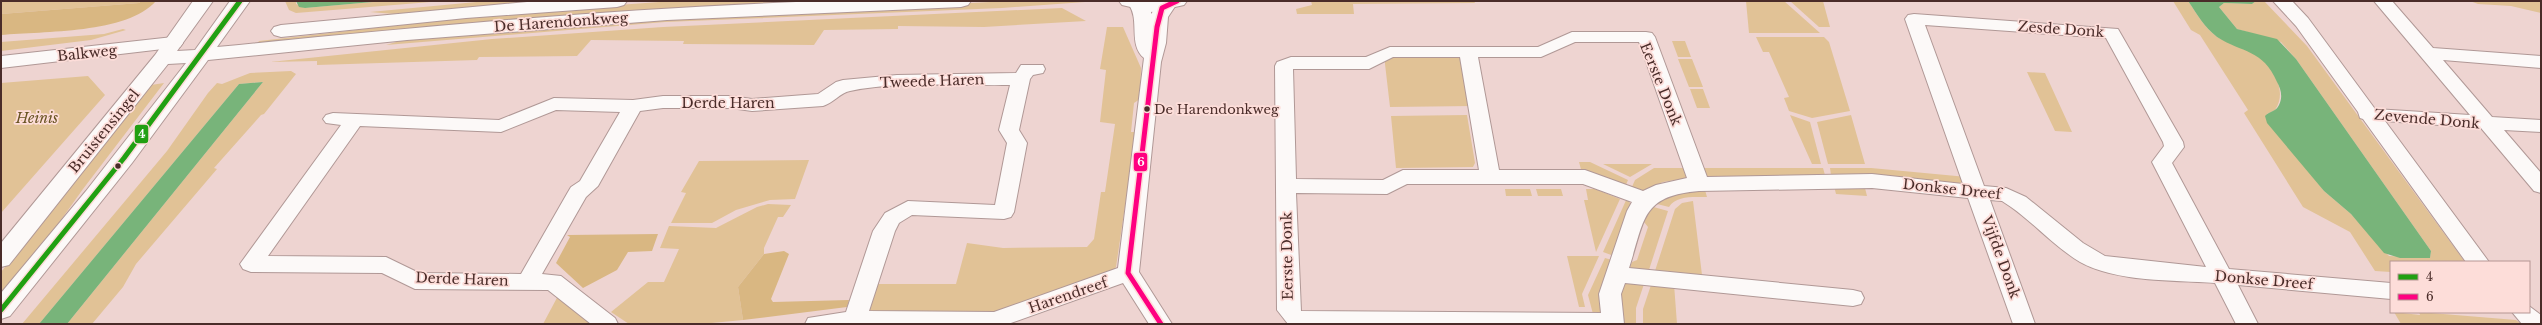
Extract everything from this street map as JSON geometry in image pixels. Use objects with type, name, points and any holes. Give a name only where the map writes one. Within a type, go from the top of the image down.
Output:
[{"type":"main road","name":"Bruistensingel","points":[[1,259],[167,51],[203,1]]},
{"type":"main road","points":[[1,310],[86,208],[209,46],[240,1]]},
{"type":"main road","name":"De Harendonkweg","points":[[167,51],[466,12],[617,1]]},
{"type":"main road","name":"De Harendonkweg","points":[[209,46],[407,34],[667,14],[961,1]]},
{"type":"main road","points":[[1134,3],[1152,6],[1172,3]]},
{"type":"main road","name":"Balkweg","points":[[1,62],[167,51]]},
{"type":"main road","name":"Balkweg","points":[[1,76],[167,51]]},
{"type":"street","points":[[2282,1],[2302,22],[2367,114],[2477,261]]},
{"type":"street","points":[[2292,1],[2302,22]]},
{"type":"street","points":[[2382,1],[2487,124]]},
{"type":"street","points":[[1134,3],[1142,8],[1144,41],[1152,62]]},
{"type":"street","points":[[1161,324],[1128,273],[1152,62],[1157,41],[1157,19],[1162,8],[1172,3]]},
{"type":"street","name":"Zesde Donk","points":[[1978,191],[1914,19],[2112,33],[2173,142],[2174,147],[2162,162],[2222,276]]},
{"type":"street","name":"Eerste Donk","points":[[1613,322],[1303,321],[1293,317],[1288,310],[1287,303],[1284,66],[1290,63],[1369,63],[1390,52],[1541,52],[1572,37],[1646,37],[1699,184]]},
{"type":"street","points":[[1468,52],[1490,178]]},
{"type":"street","points":[[2427,53],[2541,62]]},
{"type":"street","name":"Tweede Haren","points":[[843,86],[897,81],[1028,74],[1009,130],[1017,143],[1004,212],[908,208],[892,218],[884,231],[855,319]]},
{"type":"street","name":"Derde Haren","points":[[333,119],[501,126],[554,104],[633,106],[663,102],[731,102],[752,105],[823,100],[843,86]]},
{"type":"street","name":"Derde Haren","points":[[355,120],[251,264],[386,265],[415,280],[528,280],[578,192],[588,186],[592,180],[633,106]]},
{"type":"street","name":"Zevende Donk","points":[[2367,114],[2487,124],[2541,126]]},
{"type":"street","name":"Zevende Donk","points":[[2487,124],[2541,186]]},
{"type":"street","points":[[1286,186],[1387,187],[1404,177],[1585,177],[1644,200],[1638,211],[1610,294],[1613,322]]},
{"type":"street","name":"Donkse Dreef","points":[[1644,200],[1653,193],[1677,185],[1699,184],[1872,181],[1978,191],[2006,195],[2018,200],[2083,252],[2099,262],[2121,267],[2390,291]]},
{"type":"street","name":"Vijfde Donk","points":[[1978,191],[2024,324]]},
{"type":"street","name":"Harendreef","points":[[816,324],[855,319],[995,322],[1128,273]]},
{"type":"street","points":[[1616,274],[1853,298]]},
{"type":"street","points":[[2222,276],[2247,324]]},
{"type":"street","points":[[528,280],[553,282],[606,324]]},
{"type":"street","points":[[2523,313],[2538,324]]},
{"type":"green space","points":[[1,1],[141,1],[139,3],[1,14]]},
{"type":"green space","points":[[285,1],[296,1],[296,4],[305,8],[384,1],[443,1],[296,13],[289,10]]},
{"type":"green space","points":[[487,1],[537,1],[394,14],[370,12]]},
{"type":"green space","points":[[673,1],[818,1],[502,21],[257,44],[259,41],[507,13]]},
{"type":"green space","points":[[1009,1],[1085,2],[1002,8],[665,22],[386,45],[406,39],[667,19]]},
{"type":"green space","points":[[1311,1],[1474,1],[1475,3],[1353,4],[1354,14],[1297,14],[1296,9],[1312,5]]},
{"type":"green space","points":[[1746,1],[1784,1],[1820,33],[1749,33]]},
{"type":"green space","points":[[1790,1],[1823,1],[1830,27],[1819,27]]},
{"type":"green space","points":[[2173,1],[2188,1],[2204,25],[2212,33],[2225,41],[2251,51],[2271,69],[2279,85],[2280,94],[2279,102],[2275,110],[2267,114],[2324,191],[2351,214],[2389,256],[2430,258],[2431,251],[2296,59],[2281,42],[2237,29],[2219,7],[2224,3],[2252,4],[2256,1],[2264,1],[2307,46],[2464,261],[2390,261],[2390,272],[2375,271],[2350,232],[2303,207],[2244,113],[2248,110],[2200,35],[2191,30]]},
{"type":"green space","points":[[2470,1],[2541,1],[2541,13],[2511,6],[2478,4]]},
{"type":"green space","points":[[1062,8],[1086,21],[984,27],[898,26],[898,29],[824,30],[814,45],[683,44],[684,41],[591,40],[577,56],[479,57],[477,60],[317,65],[317,61],[270,62],[492,39],[663,27]]},
{"type":"green space","points":[[1107,27],[1123,27],[1141,68],[1140,99],[1134,103],[1131,132],[1136,132],[1116,267],[1113,270],[998,312],[875,313],[867,308],[873,284],[956,284],[967,243],[1003,248],[1087,247],[1094,239],[1101,192],[1105,192],[1115,124],[1100,122],[1106,70],[1100,69]]},
{"type":"green space","points":[[123,29],[126,30],[91,40],[1,51],[1,42],[104,34]]},
{"type":"green space","points":[[1756,37],[1824,37],[1829,42],[1850,111],[1812,118],[1789,111],[1784,98],[1789,97],[1769,52],[1763,52]]},
{"type":"green space","points":[[1672,41],[1685,41],[1691,57],[1678,57]]},
{"type":"green space","points":[[1393,56],[1458,56],[1462,58],[1473,106],[1390,107],[1385,60]]},
{"type":"green space","points":[[1678,59],[1692,59],[1703,87],[1689,87]]},
{"type":"green space","points":[[291,71],[296,74],[264,114],[261,115],[214,168],[217,169],[136,264],[123,287],[92,324],[67,324],[263,82],[239,84],[39,324],[22,324],[167,151],[208,93],[217,83],[222,84],[250,73]]},
{"type":"green space","points":[[2027,72],[2045,73],[2072,132],[2055,131]]},
{"type":"green space","name":"Heinis","points":[[88,76],[105,95],[1,213],[1,83]]},
{"type":"green space","points":[[164,83],[83,189],[36,255],[1,298],[1,272],[151,85]]},
{"type":"green space","points":[[1690,89],[1703,89],[1710,108],[1697,108]]},
{"type":"green space","points":[[1467,115],[1475,163],[1473,167],[1396,168],[1391,116]]},
{"type":"green space","points":[[1790,115],[1810,122],[1821,164],[1812,164]]},
{"type":"green space","points":[[1851,115],[1865,164],[1828,164],[1817,122]]},
{"type":"green space","points":[[809,160],[795,199],[770,200],[736,210],[712,223],[671,223],[686,193],[681,192],[699,161]]},
{"type":"green space","points":[[1579,162],[1590,162],[1628,180],[1625,187],[1582,173]]},
{"type":"green space","points":[[1603,164],[1652,164],[1630,177]]},
{"type":"green space","points":[[1654,168],[1688,168],[1688,178],[1663,182],[1643,191],[1631,189],[1635,180]]},
{"type":"green space","points":[[1700,168],[1823,168],[1825,175],[1707,177]]},
{"type":"green space","points":[[1830,168],[1871,168],[1967,177],[1964,182],[1959,183],[1831,175]]},
{"type":"green space","points":[[1834,186],[1850,186],[1971,197],[1865,188],[1867,196],[1836,194]]},
{"type":"green space","points":[[1505,189],[1530,189],[1532,196],[1506,196]]},
{"type":"green space","points":[[1536,189],[1561,189],[1563,196],[1538,196]]},
{"type":"green space","points":[[1586,189],[1595,189],[1620,199],[1596,252],[1584,200],[1588,200]]},
{"type":"green space","points":[[1705,190],[1707,197],[1692,197],[1676,200],[1669,207],[1653,203],[1669,194]]},
{"type":"green space","points":[[1627,198],[1631,205],[1614,256],[1603,252]]},
{"type":"green space","points":[[1693,201],[1702,275],[1697,278],[1654,274],[1675,209],[1682,203]]},
{"type":"green space","points":[[768,204],[791,205],[783,217],[778,217],[764,248],[764,254],[738,287],[743,320],[701,324],[629,324],[611,312],[648,282],[664,282],[679,249],[660,248],[669,226],[716,228],[757,207]]},
{"type":"green space","points":[[1650,206],[1668,211],[1648,273],[1631,270],[1630,267],[1632,262],[1637,260],[1648,227],[1644,222]]},
{"type":"green space","points":[[1567,256],[1599,256],[1582,294],[1585,307],[1579,307]]},
{"type":"green space","points":[[1605,258],[1612,260],[1602,310],[1597,315],[1593,314],[1588,295]]},
{"type":"green space","points":[[1625,281],[1645,281],[1636,308],[1636,324],[1624,324],[1621,294]]},
{"type":"green space","points":[[1652,282],[1674,284],[1677,324],[1643,324],[1643,309]]},
{"type":"green space","points":[[559,294],[594,324],[543,324]]},
{"type":"green space","points":[[2395,313],[2420,315],[2419,313],[2431,313],[2516,320],[2521,324],[2401,324]]},
{"type":"shaded area","points":[[141,1],[156,1],[143,12],[126,20],[106,25],[84,29],[1,35],[1,14],[139,3]]},
{"type":"shaded area","points":[[296,1],[384,1],[305,8],[299,7]]},
{"type":"shaded area","points":[[2188,1],[2256,1],[2252,4],[2224,3],[2219,7],[2237,29],[2277,39],[2296,59],[2431,251],[2430,258],[2400,258],[2384,253],[2351,214],[2324,191],[2267,123],[2265,116],[2278,107],[2281,99],[2280,87],[2271,71],[2258,57],[2226,42],[2212,33],[2204,25]]},
{"type":"shaded area","points":[[263,82],[67,324],[39,324],[239,84]]},
{"type":"shaded area","points":[[658,234],[652,251],[628,252],[617,270],[583,288],[556,263],[570,237],[567,235]]},
{"type":"shaded area","points":[[784,251],[789,254],[771,299],[773,302],[849,300],[847,307],[743,320],[738,287],[764,254]]},
{"type":"transit line","name":"4","points":[[1,310],[124,158],[240,1]]},
{"type":"transit line","name":"6","points":[[1161,324],[1128,273],[1157,27],[1162,8],[1177,1]]},
{"type":"place","name":"De Harendonkweg","points":[[1147,109]]}]
